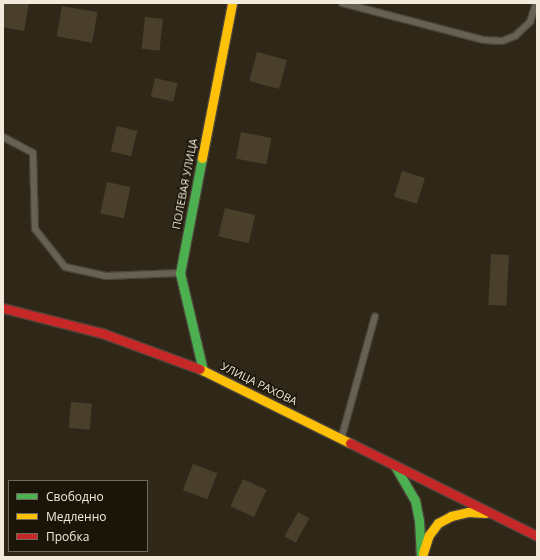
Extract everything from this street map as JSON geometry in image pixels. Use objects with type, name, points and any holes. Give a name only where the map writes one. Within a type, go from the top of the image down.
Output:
[{"type":"street","name":"ПОЛЕВАЯ УЛИЦА","points":[[203,370],[180,273],[232,3]]},
{"type":"street","name":"УЛИЦА РАХОВА","points":[[3,308],[102,333],[203,370],[394,464],[490,514],[537,536]]},
{"type":"street","points":[[394,464],[415,500],[419,520],[421,557]]},
{"type":"street","points":[[421,557],[429,536],[438,523],[451,516],[468,512],[490,514]]},
{"type":"lane","points":[[342,3],[484,40],[502,42],[515,36],[530,22],[536,3]]},
{"type":"lane","points":[[3,137],[33,153],[35,229],[65,267],[106,276],[180,273]]},
{"type":"lane","points":[[341,438],[375,316]]},
{"type":"building","points":[[3,3],[29,3],[24,31],[3,27]]},
{"type":"building","points":[[62,6],[97,12],[92,43],[57,37]]},
{"type":"building","points":[[145,17],[163,19],[160,51],[142,49]]},
{"type":"building","points":[[257,52],[287,60],[279,89],[249,81]]},
{"type":"building","points":[[155,78],[177,83],[173,102],[151,97]]},
{"type":"building","points":[[117,126],[137,131],[131,156],[111,151]]},
{"type":"building","points":[[241,132],[271,138],[266,164],[236,159]]},
{"type":"building","points":[[402,171],[425,178],[417,204],[394,197]]},
{"type":"building","points":[[107,182],[130,187],[124,218],[100,213]]},
{"type":"building","points":[[225,208],[255,215],[249,243],[218,236]]},
{"type":"building","points":[[491,254],[509,255],[506,306],[488,305]]},
{"type":"building","points":[[71,402],[92,404],[90,430],[69,428]]},
{"type":"building","points":[[193,464],[217,473],[207,499],[183,490]]},
{"type":"building","points":[[243,479],[267,490],[254,517],[230,506]]},
{"type":"building","points":[[298,512],[309,518],[296,543],[284,536]]},
{"type":"traffic: fast","points":[[202,158],[180,273],[203,370]]},
{"type":"traffic: fast","points":[[395,466],[415,500],[419,520],[421,557]]},
{"type":"traffic: slow","points":[[202,158],[232,3]]},
{"type":"traffic: slow","points":[[200,369],[350,443]]},
{"type":"traffic: slow","points":[[423,553],[429,535],[438,523],[451,516],[468,512],[486,513]]},
{"type":"traffic: jam","points":[[3,308],[102,333],[200,369]]},
{"type":"traffic: jam","points":[[350,443],[537,536]]}]
